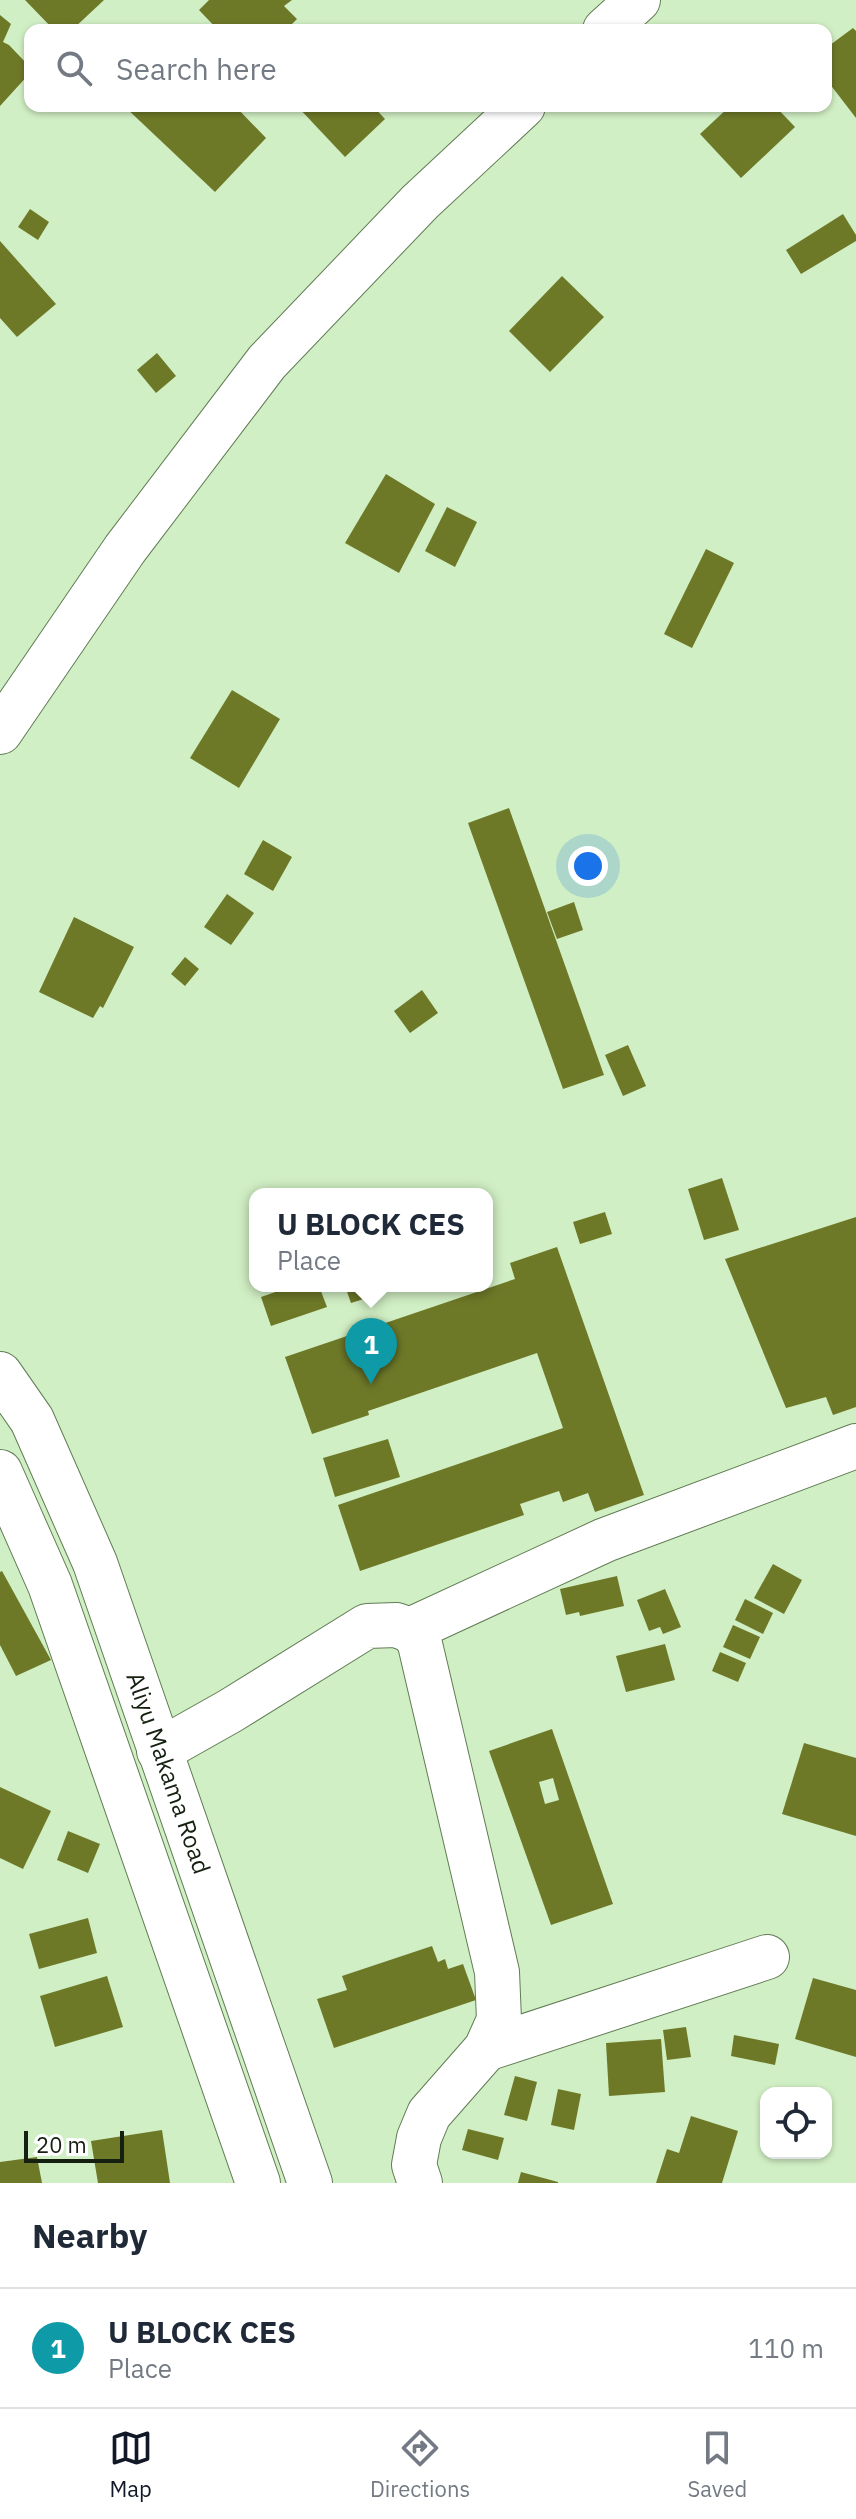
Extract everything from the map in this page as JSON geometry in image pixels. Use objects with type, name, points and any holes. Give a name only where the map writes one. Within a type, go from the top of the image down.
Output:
[{"type":"street","points":[[612,24],[638,0]]},
{"type":"street","points":[[0,732],[125,549],[267,362],[420,202],[517,112]]},
{"type":"street","name":"Aliyu Makama Road","points":[[0,1374],[32,1420],[95,1563],[310,2183]]},
{"type":"street","points":[[410,1630],[605,1540],[856,1446]]},
{"type":"street","name":"Aliyu Makama Road","points":[[0,1472],[50,1585],[258,2183]]},
{"type":"street","points":[[159,1751],[367,1626],[396,1625],[410,1630],[419,1640],[497,1972],[499,2020],[486,2049],[429,2114],[419,2138],[414,2165],[420,2183]]},
{"type":"street","points":[[486,2049],[767,1957]]},
{"type":"building","points":[[25,0],[104,0],[78,24],[48,24]]},
{"type":"building","points":[[209,0],[292,0],[284,6],[297,19],[292,24],[212,24],[199,10]]},
{"type":"building","points":[[0,15],[11,24],[3,42],[24,61],[24,80],[0,106]]},
{"type":"building","points":[[853,28],[856,31],[856,118],[832,87],[832,44]]},
{"type":"building","points":[[130,112],[241,112],[266,138],[215,192]]},
{"type":"building","points":[[303,112],[379,112],[385,119],[345,157]]},
{"type":"building","points":[[724,112],[781,112],[795,127],[741,178],[700,134]]},
{"type":"building","points":[[30,209],[49,222],[38,240],[18,227]]},
{"type":"building","points":[[843,214],[856,235],[856,241],[801,274],[786,250]]},
{"type":"building","points":[[0,241],[56,304],[17,337],[0,318]]},
{"type":"building","points":[[562,276],[604,317],[550,372],[509,331]]},
{"type":"building","points":[[157,353],[176,376],[156,393],[137,370]]},
{"type":"building","points":[[386,474],[435,504],[399,573],[345,543]]},
{"type":"building","points":[[447,507],[477,522],[455,567],[425,551]]},
{"type":"building","points":[[706,549],[734,563],[692,648],[664,634]]},
{"type":"building","points":[[232,690],[280,719],[239,788],[190,758]]},
{"type":"building","points":[[509,808],[604,1075],[563,1089],[468,823]]},
{"type":"building","points":[[263,840],[292,857],[273,891],[244,874]]},
{"type":"building","points":[[227,894],[254,913],[231,945],[204,927]]},
{"type":"building","points":[[574,902],[583,930],[557,939],[547,912]]},
{"type":"building","points":[[74,917],[134,947],[103,1008],[100,1006],[93,1018],[39,992]]},
{"type":"building","points":[[185,957],[199,969],[185,986],[171,974]]},
{"type":"building","points":[[422,990],[438,1013],[410,1033],[394,1011]]},
{"type":"building","points":[[628,1045],[646,1086],[623,1096],[605,1055]]},
{"type":"building","points":[[722,1178],[739,1230],[704,1240],[688,1189]]},
{"type":"building","points":[[605,1212],[612,1234],[580,1244],[573,1222]]},
{"type":"building","points":[[856,1217],[856,1407],[833,1415],[826,1397],[786,1408],[725,1259]]},
{"type":"building","points":[[557,1247],[644,1495],[595,1512],[588,1493],[563,1502],[559,1491],[520,1504],[524,1515],[360,1571],[338,1505],[563,1428],[537,1353],[368,1411],[369,1415],[312,1434],[285,1357],[477,1292],[493,1292],[493,1286],[515,1279],[510,1263]]},
{"type":"building","points":[[276,1292],[321,1292],[327,1307],[271,1326],[261,1297]]},
{"type":"building","points":[[347,1292],[386,1292],[351,1303]]},
{"type":"building","points":[[388,1439],[400,1477],[335,1497],[323,1458]]},
{"type":"building","points":[[773,1564],[802,1580],[784,1614],[754,1598]]},
{"type":"building","points":[[2,1571],[51,1660],[16,1676],[0,1645]]},
{"type":"building","points":[[617,1576],[624,1606],[580,1616],[579,1612],[566,1615],[560,1589]]},
{"type":"building","points":[[665,1589],[681,1627],[663,1634],[660,1627],[649,1631],[637,1600]]},
{"type":"building","points":[[745,1599],[773,1613],[763,1634],[735,1620]]},
{"type":"building","points":[[733,1625],[760,1637],[750,1659],[723,1647]]},
{"type":"building","points":[[665,1644],[675,1680],[626,1692],[616,1656]]},
{"type":"building","points":[[720,1652],[746,1663],[738,1682],[712,1671]]},
{"type":"building","points":[[552,1729],[613,1904],[551,1925],[489,1751]],"holes":[[[553,1778],[559,1800],[545,1804],[539,1782]]]},
{"type":"building","points":[[804,1743],[856,1758],[856,1836],[782,1814]]},
{"type":"building","points":[[0,1787],[51,1811],[23,1869],[0,1858]]},
{"type":"building","points":[[68,1831],[100,1844],[88,1873],[57,1860]]},
{"type":"building","points":[[88,1918],[97,1953],[39,1969],[29,1934]]},
{"type":"building","points":[[432,1946],[438,1962],[445,1959],[448,1969],[463,1964],[476,2000],[334,2048],[317,1999],[347,1990],[342,1976]]},
{"type":"building","points":[[107,1976],[123,2027],[55,2047],[40,1996]]},
{"type":"building","points":[[813,1978],[856,1990],[856,2057],[795,2039]]},
{"type":"building","points":[[686,2027],[691,2057],[667,2060],[663,2030]]},
{"type":"building","points":[[734,2035],[779,2044],[775,2065],[731,2056]]},
{"type":"building","points":[[661,2039],[665,2092],[609,2096],[606,2043]]},
{"type":"building","points":[[515,2076],[537,2082],[527,2121],[504,2115]]},
{"type":"building","points":[[558,2089],[581,2094],[574,2130],[551,2125]]},
{"type":"building","points":[[691,2116],[738,2131],[722,2183],[656,2183],[667,2149],[679,2153]]},
{"type":"building","points":[[468,2129],[504,2138],[498,2160],[462,2150]]},
{"type":"building","points":[[162,2130],[170,2183],[98,2183],[91,2141]]},
{"type":"building","points":[[37,2157],[42,2183],[0,2183],[0,2162]]},
{"type":"building","points":[[521,2172],[558,2182],[558,2183],[518,2183]]},
{"type":"place","name":"U BLOCK CES","points":[[371,1384]]}]
